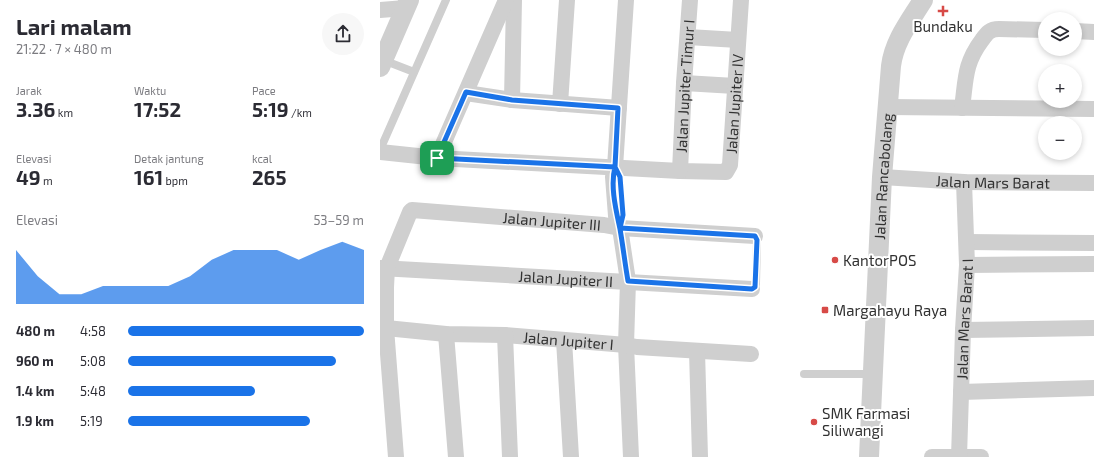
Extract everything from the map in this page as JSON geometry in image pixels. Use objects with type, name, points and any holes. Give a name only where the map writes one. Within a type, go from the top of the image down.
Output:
[{"type":"street","points":[[437,158],[506,0]]},
{"type":"street","points":[[512,100],[514,0]]},
{"type":"street","points":[[560,104],[567,0]]},
{"type":"street","points":[[626,0],[615,167],[620,177],[623,215],[620,228],[628,281],[626,345],[631,457]]},
{"type":"street","name":"Jalan Jupiter Timur I","points":[[680,171],[690,0]]},
{"type":"street","name":"Jalan Jupiter IV","points":[[380,151],[437,158],[680,171],[726,172],[730,165],[740,0]]},
{"type":"street","name":"Jalan Rancabolang","points":[[869,457],[873,374],[887,177],[893,55],[898,40],[923,0]]},
{"type":"street","points":[[380,10],[407,4]]},
{"type":"street","points":[[381,64],[407,4]]},
{"type":"street","points":[[962,108],[969,62],[974,51],[988,32],[993,29],[1038,30]]},
{"type":"street","points":[[1082,31],[1094,32]]},
{"type":"street","points":[[688,37],[738,40]]},
{"type":"street","points":[[684,83],[735,86]]},
{"type":"street","points":[[466,92],[512,100],[618,108]]},
{"type":"street","points":[[891,108],[1094,109]]},
{"type":"street","name":"Jalan Mars Barat","points":[[887,177],[964,182],[1094,184]]},
{"type":"street","name":"Jalan Mars Barat I","points":[[959,457],[963,330],[967,265],[964,182]]},
{"type":"street","name":"Jalan Jupiter III","points":[[384,268],[412,210],[620,228],[755,236]]},
{"type":"street","points":[[967,242],[1094,243]]},
{"type":"street","points":[[967,265],[1094,264]]},
{"type":"street","points":[[384,268],[386,328],[396,457]]},
{"type":"street","name":"Jalan Jupiter II","points":[[384,268],[752,289]]},
{"type":"street","name":"Jalan Jupiter I","points":[[386,328],[446,334],[505,335],[637,347],[751,354]]},
{"type":"street","points":[[963,330],[1094,328]]},
{"type":"street","points":[[446,334],[456,457]]},
{"type":"street","points":[[505,335],[510,457]]},
{"type":"street","points":[[564,340],[571,457]]},
{"type":"street","points":[[697,350],[700,457]]},
{"type":"street","points":[[961,392],[1094,388]]},
{"type":"street","points":[[932,457],[981,457]]},
{"type":"lane","points":[[380,151],[446,0]]},
{"type":"lane","points":[[381,64],[414,72]]},
{"type":"lane","points":[[752,289],[756,284],[757,240],[755,236]]},
{"type":"lane","points":[[804,374],[873,374]]},
{"type":"place","name":"Bundaku","points":[[943,11]]},
{"type":"place","name":"KantorPOS","points":[[835,260]]},
{"type":"place","name":"Margahayu Raya","points":[[825,310]]},
{"type":"place","name":"SMK Farmasi Siliwangi","points":[[814,422]]},
{"type":"route","points":[[437,158],[466,92],[512,100],[618,108],[615,167],[620,177],[623,215],[620,228],[755,236],[757,240],[755,287],[752,289],[628,281],[620,228],[616,216],[613,177],[615,167],[437,158]]}]
